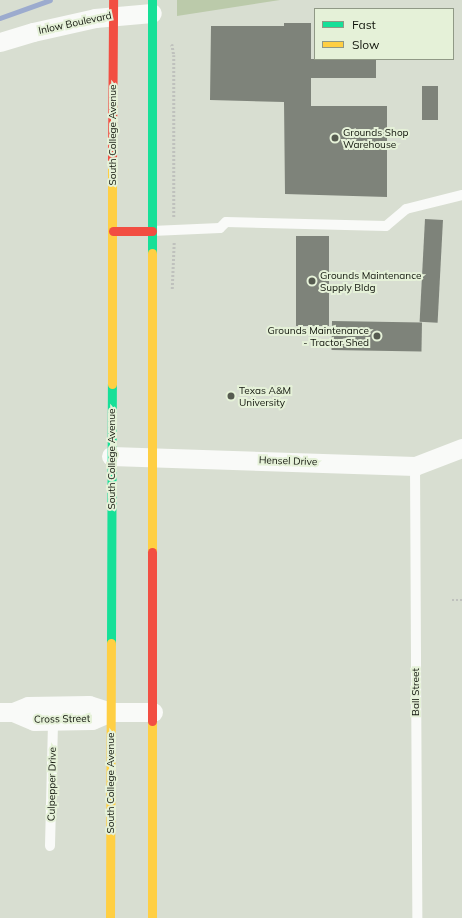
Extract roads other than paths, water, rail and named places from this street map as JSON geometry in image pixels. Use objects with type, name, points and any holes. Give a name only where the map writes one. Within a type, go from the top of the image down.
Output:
[{"type":"main road","name":"South College Avenue","points":[[110,918],[113,7]]},
{"type":"main road","points":[[152,7],[152,918]]},
{"type":"main road","points":[[113,232],[152,231]]},
{"type":"street","name":"Inlow Boulevard","points":[[0,42],[113,7],[152,7]]},
{"type":"street","name":"Hensel Drive","points":[[111,456],[152,456],[414,466],[462,448]]},
{"type":"street","name":"Cross Street","points":[[7,712],[28,706],[89,705],[111,712],[153,712]]},
{"type":"street","name":"Cross Street","points":[[7,712],[34,722],[92,720],[111,712]]},
{"type":"lane","points":[[152,231],[220,228],[226,222],[386,226],[406,210],[462,195]]},
{"type":"lane","name":"Ball Street","points":[[414,466],[417,918]]},
{"type":"lane","name":"Culpepper Drive","points":[[50,846],[53,721]]},
{"type":"waterway","points":[[0,18],[50,0]]},
{"type":"place","name":"Grounds Shop Warehouse","points":[[335,138]]},
{"type":"place","name":"Grounds Maintenance Supply Bldg","points":[[312,281]]},
{"type":"place","name":"Grounds Maintenance - Tractor Shed","points":[[377,336]]},
{"type":"place","name":"Texas A&M University","points":[[231,396]]}]
